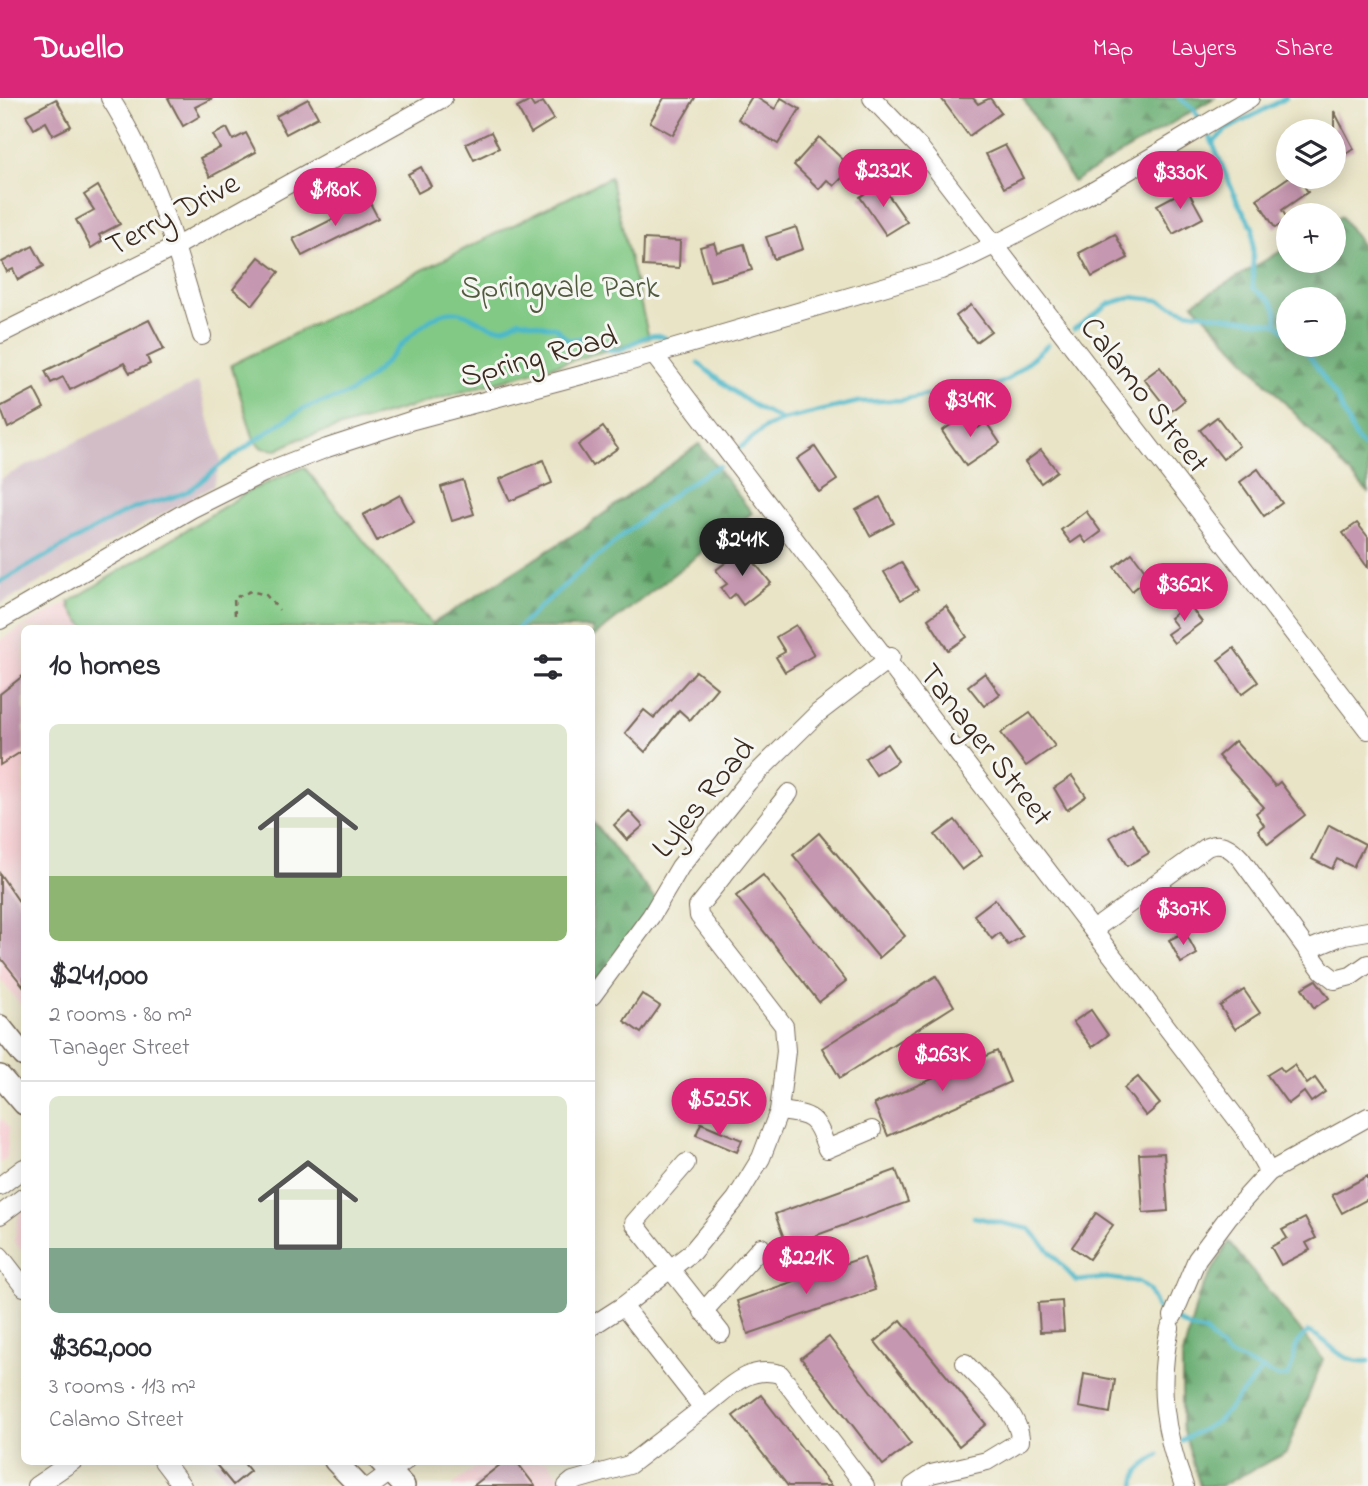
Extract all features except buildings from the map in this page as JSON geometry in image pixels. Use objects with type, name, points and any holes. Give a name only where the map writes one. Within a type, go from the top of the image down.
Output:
[{"type":"main road","points":[[0,1026],[21,1052]]},
{"type":"main road","points":[[0,1076],[21,1100]]},
{"type":"main road","points":[[339,1465],[359,1486]]},
{"type":"street","points":[[110,98],[147,163],[202,336]]},
{"type":"street","name":"Terry Drive","points":[[0,334],[175,247],[443,98]]},
{"type":"street","name":"Calamo Street","points":[[872,98],[920,148],[1368,730]]},
{"type":"street","name":"Spring Road","points":[[0,620],[191,509],[263,473],[327,448],[413,420],[654,355],[925,276],[994,246],[1250,98]]},
{"type":"street","name":"Tanager Street","points":[[654,355],[1246,1131],[1269,1172]]},
{"type":"street","name":"Lyles Road","points":[[595,992],[651,916],[680,867],[748,782],[810,720],[888,659]]},
{"type":"street","points":[[595,1324],[624,1306],[692,1252],[736,1199],[761,1158],[779,1111],[786,1051],[784,1026],[698,916],[698,907],[789,793]]},
{"type":"street","points":[[1093,930],[1207,847],[1222,845],[1231,848],[1241,859],[1322,970],[1335,980],[1351,976],[1368,964]]},
{"type":"street","points":[[1308,950],[1344,935],[1368,931]]},
{"type":"street","points":[[779,1111],[808,1115],[817,1121],[827,1149],[872,1130]]},
{"type":"street","points":[[1184,1486],[1172,1455],[1163,1411],[1163,1372],[1172,1322],[1197,1259],[1229,1216],[1269,1172],[1368,1118]]},
{"type":"street","points":[[686,1163],[634,1223],[721,1333]]},
{"type":"street","points":[[0,1186],[21,1170]]},
{"type":"street","points":[[0,1214],[21,1198]]},
{"type":"street","points":[[703,1312],[761,1247]]},
{"type":"street","points":[[0,1256],[21,1283]]},
{"type":"street","points":[[624,1306],[703,1408]]},
{"type":"street","points":[[913,1486],[931,1474],[987,1461],[1020,1441],[1020,1430],[1012,1417],[965,1363]]},
{"type":"street","points":[[567,1486],[573,1481],[629,1465],[750,1372],[764,1370],[780,1374],[865,1486]]},
{"type":"street","points":[[36,1486],[67,1465]]},
{"type":"street","points":[[166,1465],[182,1486]]},
{"type":"street","points":[[371,1486],[395,1470]]},
{"type":"path","points":[[235,615],[234,598],[251,591],[266,596],[279,610]]},
{"type":"shaded area","points":[[198,382],[221,461],[213,486],[0,604],[0,479]]},
{"type":"shaded area","points":[[69,602],[88,625],[27,625]]},
{"type":"shaded area","points":[[21,628],[21,1005],[0,979],[0,640]]},
{"type":"shaded area","points":[[0,1118],[9,1128],[7,1159],[0,1163]]},
{"type":"shaded area","points":[[21,1210],[21,1250],[14,1241]]},
{"type":"shaded area","points":[[478,1465],[550,1465],[567,1486],[452,1486]]},
{"type":"green space","points":[[1023,98],[1214,98],[1073,182]]},
{"type":"green space","name":"Springvale Park","points":[[610,177],[649,338],[299,439],[277,450],[262,448],[254,440],[231,365]]},
{"type":"green space","points":[[1346,223],[1368,254],[1368,493],[1193,303],[1276,254],[1276,273],[1346,273]]},
{"type":"green space","points":[[699,444],[752,513],[595,636],[595,625],[432,624],[587,526]]},
{"type":"green space","points":[[304,467],[433,625],[84,625],[69,607],[69,602],[251,490]]},
{"type":"green space","points":[[595,825],[661,906],[595,988]]},
{"type":"green space","points":[[1229,1242],[1323,1359],[1286,1453],[1221,1486],[1200,1486],[1182,1425],[1182,1359],[1199,1294]]},
{"type":"waterway","points":[[1179,98],[1193,108],[1198,116]]},
{"type":"waterway","points":[[1213,143],[1226,130],[1286,98]]},
{"type":"waterway","points":[[1210,137],[1238,203],[1253,228],[1253,288],[1272,302],[1276,311]]},
{"type":"waterway","points":[[1074,329],[1109,304],[1131,297],[1158,300],[1186,311],[1276,324]]},
{"type":"waterway","points":[[0,582],[123,513],[188,491],[300,411],[354,390],[376,372],[414,333],[437,316],[459,312],[497,328],[507,327],[519,320],[555,327],[568,340],[587,337],[607,349],[619,351],[649,336],[667,339]]},
{"type":"waterway","points":[[740,448],[766,427],[783,420],[858,402],[903,400],[926,395],[962,395],[987,389],[1007,380],[1048,345]]},
{"type":"waterway","points":[[1310,357],[1337,398],[1356,439],[1368,452]]},
{"type":"waterway","points":[[698,363],[749,402],[783,420]]},
{"type":"waterway","points":[[521,625],[649,514],[683,488],[719,466]]},
{"type":"waterway","points":[[974,1217],[1030,1229],[1076,1281],[1107,1278],[1138,1282],[1149,1290],[1157,1308],[1190,1328],[1205,1332],[1227,1354],[1279,1377],[1287,1376],[1291,1370],[1298,1343],[1308,1332],[1349,1359],[1368,1361]]},
{"type":"waterway","points":[[1181,1441],[1218,1421],[1263,1369]]},
{"type":"waterway","points":[[1135,1486],[1140,1471],[1159,1455]]}]
